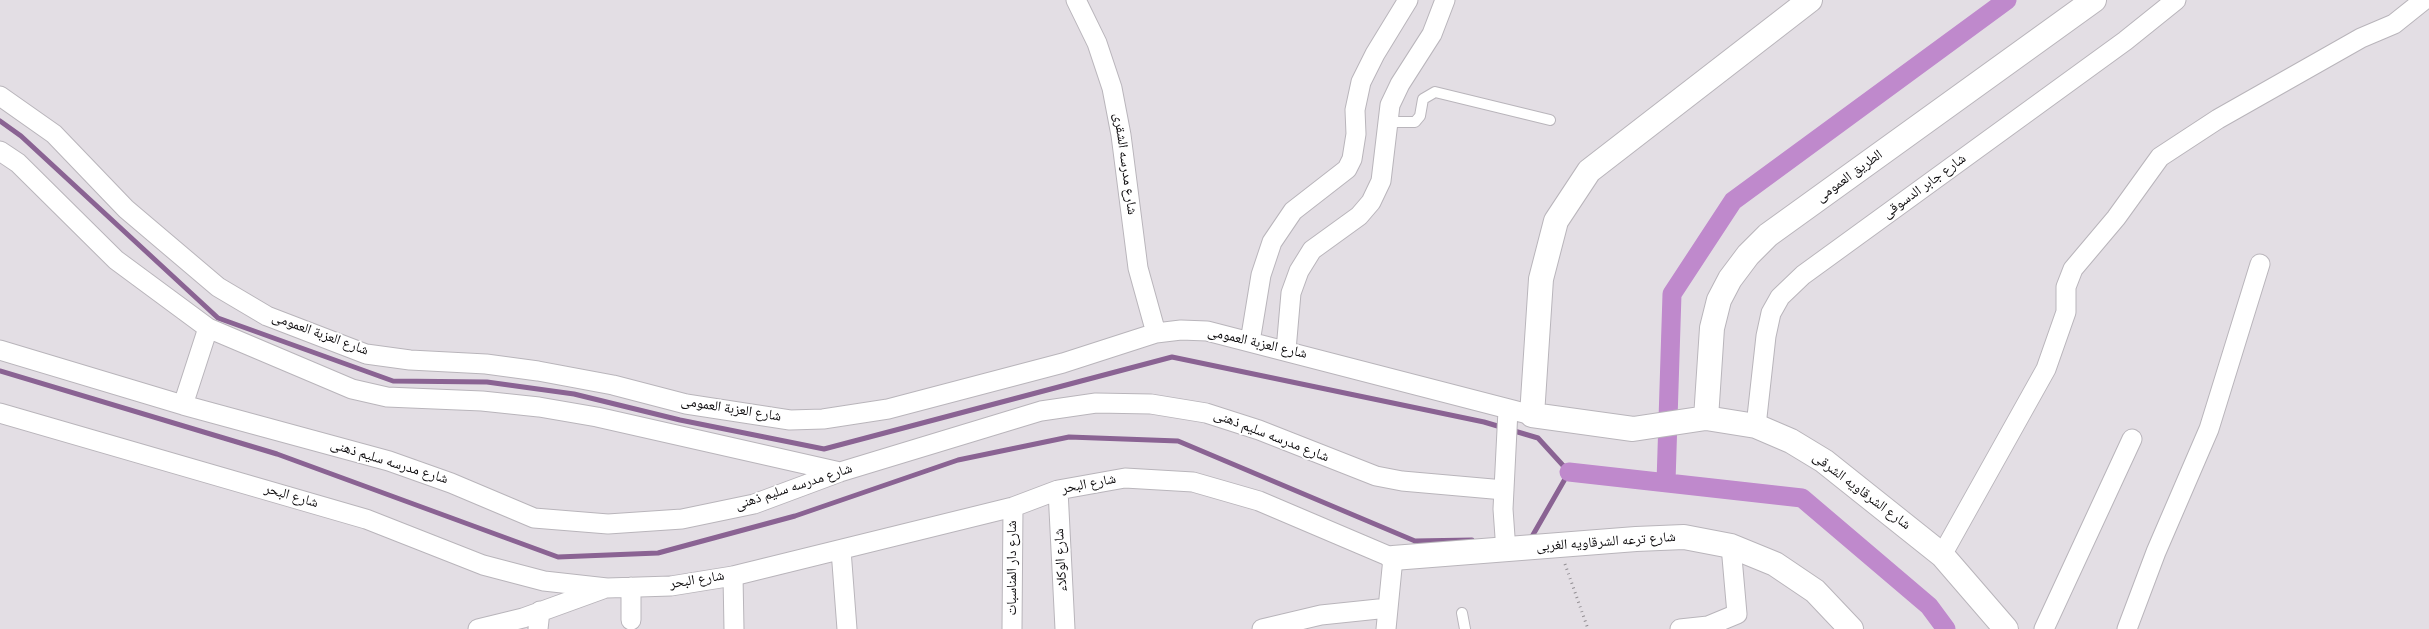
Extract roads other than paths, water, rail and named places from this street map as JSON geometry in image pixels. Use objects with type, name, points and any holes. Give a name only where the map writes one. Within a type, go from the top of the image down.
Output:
[{"type":"street","name":"شارع مدرسه الشقرى","points":[[1076,0],[1097,43],[1112,88],[1121,135],[1138,268],[1156,333]]},
{"type":"street","points":[[1250,342],[1261,276],[1272,242],[1293,211],[1347,169],[1352,159],[1356,134],[1355,110],[1361,82],[1374,54],[1408,0]]},
{"type":"street","points":[[1286,350],[1291,293],[1299,270],[1312,250],[1359,216],[1371,202],[1381,181],[1387,144],[1386,122],[1390,105],[1396,91],[1432,34],[1445,0]]},
{"type":"street","points":[[1532,415],[1541,279],[1556,221],[1589,171],[1810,0]]},
{"type":"street","name":"الطريق العمومى","points":[[1706,418],[1712,328],[1719,300],[1730,279],[1748,255],[1768,235],[2094,0]]},
{"type":"street","name":"شارع جابر الدسوقى","points":[[1756,426],[1766,336],[1771,313],[1780,297],[1803,276],[2117,47],[2176,0]]},
{"type":"street","points":[[1942,555],[2046,369],[2066,312],[2066,286],[2073,268],[2116,218],[2160,157],[2218,119],[2360,38],[2394,24],[2424,0]]},
{"type":"street","name":"شارع العزبة العمومى","points":[[0,96],[54,134],[126,209],[218,287],[267,316],[366,354],[410,360],[486,364],[538,371],[613,385],[686,404],[790,420],[856,416],[1063,363],[1156,333],[1182,330],[1207,331],[1286,350],[1509,412],[1532,415]]},
{"type":"street","points":[[0,151],[18,163],[116,260],[208,328],[352,389],[387,398],[482,401],[539,407],[597,417],[840,472]]},
{"type":"street","points":[[2127,629],[2156,552],[2209,429],[2260,264]]},
{"type":"street","points":[[183,405],[208,328]]},
{"type":"street","name":"شارع مدرسه سليم ذهنى","points":[[0,350],[183,405],[389,461],[451,483],[534,518],[608,524],[682,519],[754,504],[840,472],[1041,411],[1096,403],[1152,404],[1206,413],[1259,430],[1376,476],[1402,482],[1504,490]]},
{"type":"street","name":"شارع البحر","points":[[0,412],[366,519],[483,565],[544,581],[608,588],[671,586],[734,576],[1013,507],[1058,490],[1125,478],[1193,482],[1259,502],[1393,558]]},
{"type":"street","points":[[1506,551],[1502,509],[1509,412]]},
{"type":"street","name":"شارع الشرقاويه الشرقى","points":[[1532,415],[1633,429],[1706,418],[1756,426],[1791,441],[1824,461],[1942,555],[2006,629]]},
{"type":"street","points":[[2044,629],[2132,439]]},
{"type":"street","name":"شارع الوكلاء","points":[[1058,490],[1065,629]]},
{"type":"street","name":"شارع دار المناسبات","points":[[1012,629],[1013,507]]},
{"type":"street","name":"شارع ترعه الشرقاويه الغربى","points":[[1393,558],[1506,551],[1558,545],[1684,538],[1731,546],[1775,564],[1815,591],[1851,629]]},
{"type":"street","points":[[1680,629],[1708,626],[1737,614],[1731,546]]},
{"type":"street","points":[[841,550],[847,629]]},
{"type":"street","points":[[1386,629],[1393,558]]},
{"type":"street","points":[[734,576],[734,629]]},
{"type":"street","points":[[631,587],[631,620]]},
{"type":"street","points":[[478,629],[539,620],[608,588]]},
{"type":"street","points":[[1262,629],[1321,615],[1388,608]]},
{"type":"lane","points":[[1386,122],[1415,122],[1420,116],[1423,99],[1435,92],[1550,120]]},
{"type":"lane","points":[[1462,613],[1465,629]]},
{"type":"waterway","points":[[1666,482],[1672,294],[1733,201],[2007,0]]},
{"type":"waterway","points":[[0,121],[21,136],[218,318],[393,381],[487,382],[574,394],[680,420],[824,449],[1172,357],[1484,422],[1538,438],[1569,472],[1530,540]]},
{"type":"waterway","points":[[0,371],[277,454],[558,557],[658,553],[795,516],[958,460],[1069,437],[1178,441],[1415,541],[1472,540]]},
{"type":"waterway","points":[[1569,472],[1802,498],[1929,606],[1946,629]]}]
